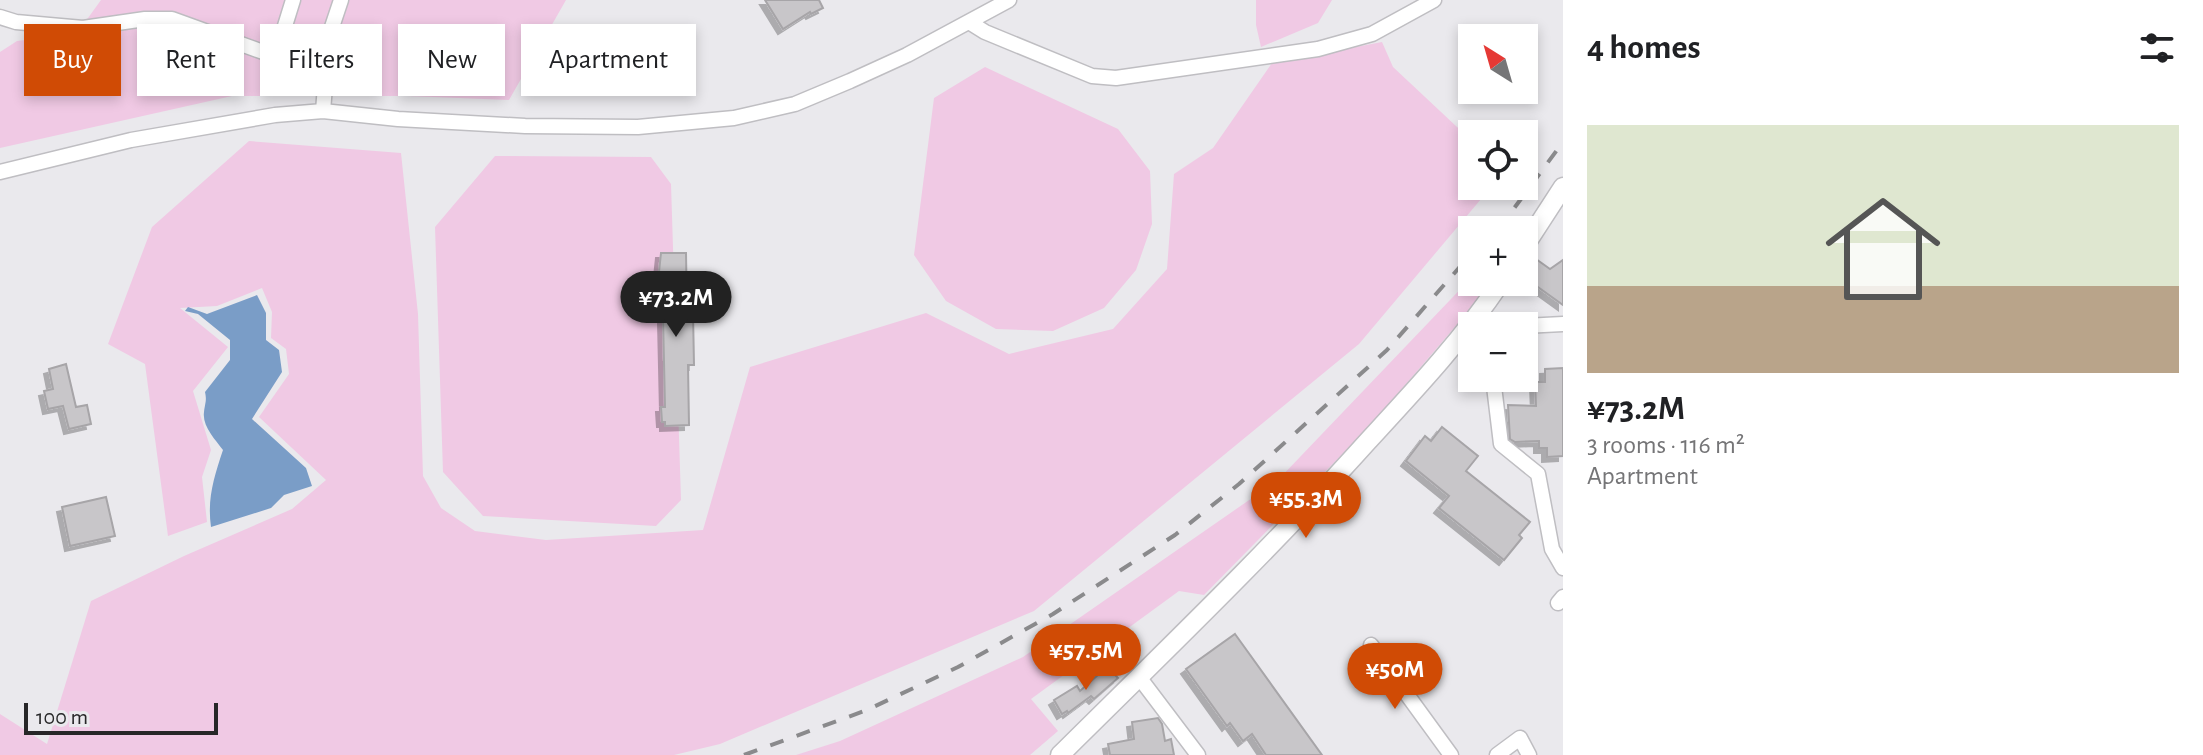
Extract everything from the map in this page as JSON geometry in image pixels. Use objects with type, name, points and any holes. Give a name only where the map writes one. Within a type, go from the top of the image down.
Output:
[{"type":"main road","points":[[1538,225],[1563,187]]},
{"type":"main road","points":[[1060,755],[1304,512],[1458,346]]},
{"type":"street","points":[[0,17],[16,22],[83,28],[145,19],[172,19],[263,52],[280,42],[293,0]]},
{"type":"street","points":[[323,111],[329,36],[341,0]]},
{"type":"street","points":[[0,172],[131,140],[275,115],[323,111],[525,126],[638,127],[734,118],[795,104],[850,81],[1009,0]]},
{"type":"street","points":[[969,22],[985,32],[1092,76],[1116,78],[1318,49],[1372,34],[1434,0]]},
{"type":"street","points":[[1538,325],[1563,324]]},
{"type":"street","points":[[1495,392],[1501,444],[1538,474],[1552,549],[1563,568]]},
{"type":"street","points":[[1371,645],[1451,755]]},
{"type":"street","points":[[1139,677],[1198,755]]},
{"type":"street","points":[[1497,755],[1520,738],[1529,755]]},
{"type":"shaded area","points":[[101,0],[566,0],[552,24],[521,24],[521,79],[509,100],[407,96],[505,96],[505,24],[398,24],[398,96],[382,96],[382,24],[260,24],[260,96],[244,96],[244,24],[137,24],[137,96],[232,96],[0,148],[0,52],[17,41],[24,40],[24,96],[121,96],[121,24],[80,24]]},
{"type":"shaded area","points":[[1256,0],[1332,0],[1318,23],[1261,47],[1256,25]]},
{"type":"shaded area","points":[[1382,42],[1393,67],[1458,128],[1458,200],[1480,200],[1467,216],[1458,216],[1458,226],[1359,344],[1034,611],[720,744],[674,755],[0,755],[0,714],[47,744],[91,601],[292,509],[326,480],[259,417],[289,374],[286,349],[271,338],[272,312],[262,288],[217,306],[180,308],[228,347],[193,391],[211,450],[202,477],[207,522],[168,536],[145,364],[108,344],[152,227],[249,141],[401,153],[418,314],[423,476],[441,508],[475,531],[546,540],[703,530],[750,367],[926,313],[1009,354],[1113,329],[1167,269],[1174,174],[1213,148],[1272,63]]},
{"type":"shaded area","points":[[985,67],[1118,129],[1150,171],[1152,224],[1136,270],[1104,308],[1053,331],[996,329],[946,301],[914,255],[934,98]]},
{"type":"shaded area","points":[[495,156],[651,157],[671,184],[681,500],[656,526],[483,516],[443,472],[435,227]]},
{"type":"shaded area","points":[[1458,292],[1458,296],[1482,296],[1468,312],[1458,312],[1458,323],[1370,426],[1204,595],[1179,591],[1031,699],[1058,731],[1030,755],[796,755],[840,741],[1023,657],[1278,480]]},
{"type":"water","points":[[257,295],[266,313],[266,340],[279,350],[282,372],[252,419],[306,468],[312,486],[284,495],[271,508],[211,527],[211,497],[223,450],[205,422],[205,392],[230,360],[230,340],[198,314],[185,311],[188,307],[207,314]]},
{"type":"building","points":[[765,0],[819,0],[823,8],[810,12],[783,29]]},
{"type":"building","points":[[661,253],[686,253],[687,313],[693,313],[694,365],[688,365],[689,425],[665,426],[662,422],[661,407],[665,407],[662,272],[659,272]]},
{"type":"building","points":[[1538,260],[1550,269],[1563,260],[1563,305],[1538,287]]},
{"type":"building","points":[[66,364],[76,407],[87,405],[91,424],[69,429],[63,406],[48,409],[44,391],[53,389],[49,369]]},
{"type":"building","points":[[1563,368],[1563,456],[1547,457],[1547,448],[1539,448],[1539,441],[1515,442],[1510,439],[1508,405],[1536,406],[1535,392],[1538,392],[1538,382],[1545,382],[1545,369]]},
{"type":"building","points":[[1442,427],[1478,456],[1466,471],[1530,522],[1519,535],[1522,538],[1504,560],[1439,508],[1449,496],[1406,461],[1425,436],[1431,441]]},
{"type":"building","points":[[106,497],[115,536],[70,546],[62,507]]},
{"type":"building","points":[[1235,634],[1322,755],[1266,755],[1252,734],[1243,741],[1230,723],[1227,726],[1186,669]]},
{"type":"building","points":[[1107,667],[1118,678],[1094,699],[1091,696],[1062,714],[1054,700],[1077,686],[1080,691]]},
{"type":"building","points":[[1158,718],[1165,741],[1171,739],[1174,755],[1110,755],[1108,744],[1134,739],[1132,722]]},
{"type":"railway","points":[[1508,216],[1563,142]]},
{"type":"railway","points":[[744,755],[867,710],[958,667],[1053,614],[1175,535],[1239,484],[1387,350],[1458,269]]}]
